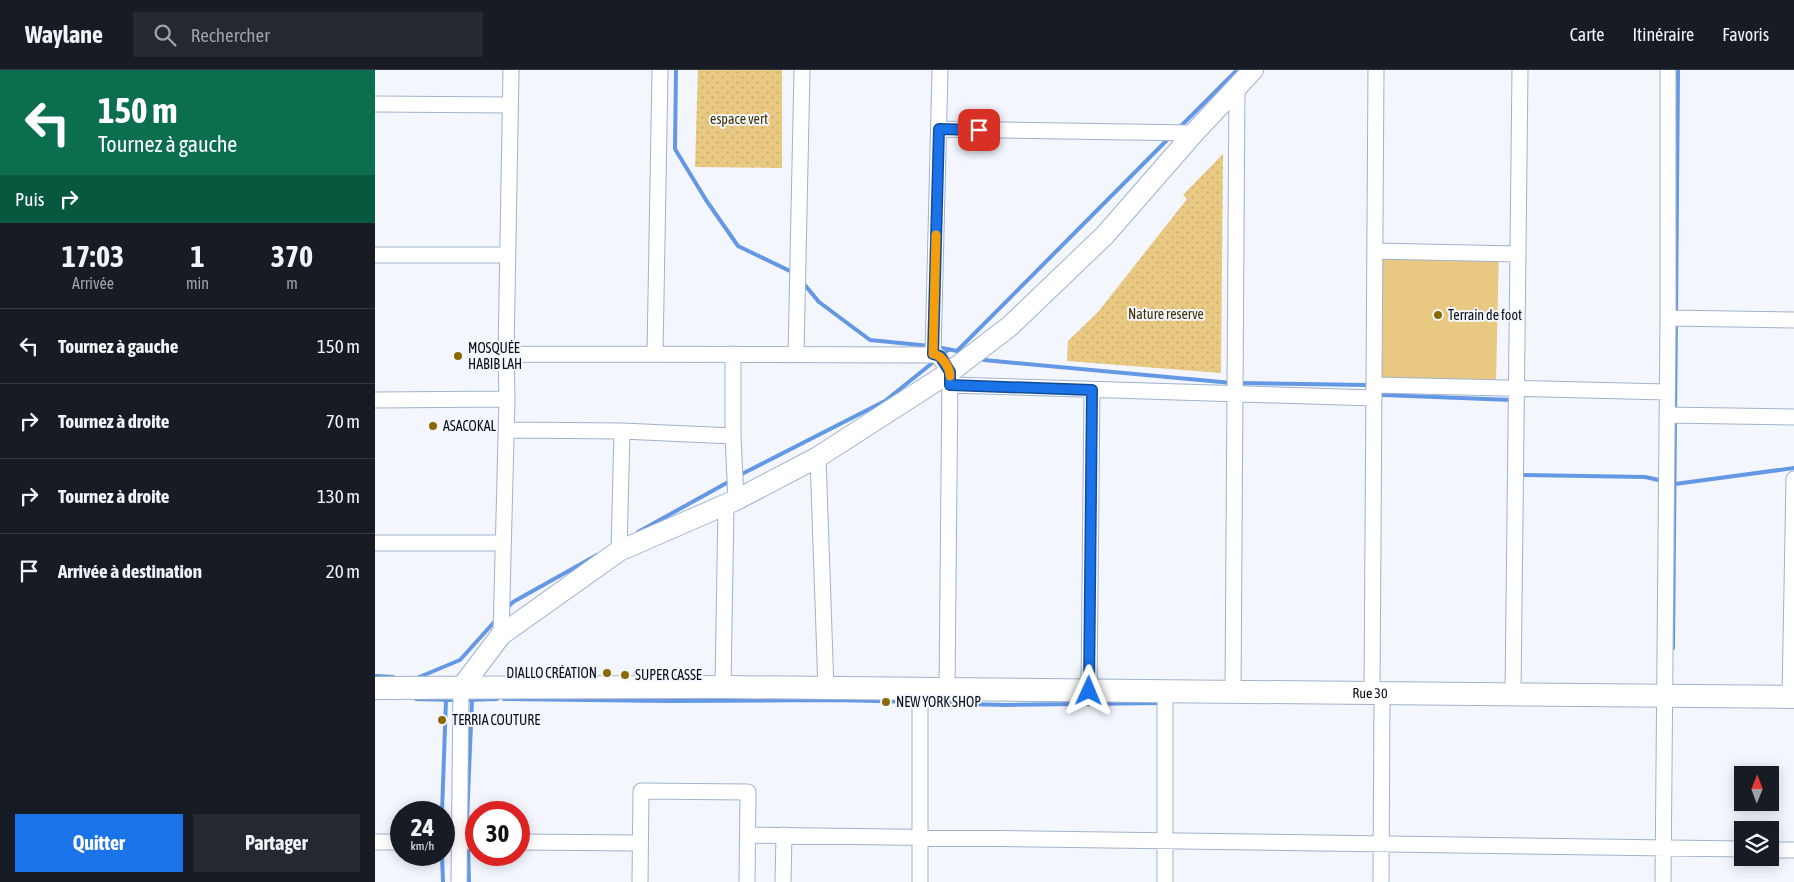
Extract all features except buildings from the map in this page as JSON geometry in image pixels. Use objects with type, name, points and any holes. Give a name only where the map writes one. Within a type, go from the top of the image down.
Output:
[{"type":"main road","name":"Rue 30","points":[[375,688],[723,687],[1792,697]]},
{"type":"street","points":[[501,635],[507,430],[506,354],[511,70]]},
{"type":"street","points":[[655,354],[660,70]]},
{"type":"street","points":[[796,354],[802,70]]},
{"type":"street","points":[[933,354],[940,70]]},
{"type":"street","points":[[459,882],[461,688],[501,635],[619,551],[731,502],[818,457],[950,378],[1010,326],[1105,234],[1194,133],[1253,70]]},
{"type":"street","points":[[1376,70],[1374,391],[1381,882]]},
{"type":"street","points":[[1513,694],[1519,70]]},
{"type":"street","points":[[1663,882],[1668,318],[1668,70]]},
{"type":"street","points":[[1233,693],[1237,87]]},
{"type":"street","points":[[375,104],[510,105]]},
{"type":"street","points":[[939,129],[1194,133]]},
{"type":"street","points":[[1375,251],[1518,254]]},
{"type":"street","points":[[375,255],[508,255]]},
{"type":"street","points":[[1668,318],[1794,320]]},
{"type":"street","points":[[506,354],[933,354],[940,356],[950,378],[947,690]]},
{"type":"street","points":[[723,687],[733,436],[733,354]]},
{"type":"street","points":[[950,378],[1092,390],[1236,388],[1516,397],[1667,392]]},
{"type":"street","points":[[1089,691],[1092,390]]},
{"type":"street","points":[[375,400],[507,399]]},
{"type":"street","points":[[1667,415],[1794,416]]},
{"type":"street","points":[[507,430],[622,431],[733,436]]},
{"type":"street","points":[[619,551],[622,431]]},
{"type":"street","points":[[818,457],[826,689]]},
{"type":"street","points":[[1792,697],[1794,479]]},
{"type":"street","points":[[375,543],[503,543]]},
{"type":"street","points":[[920,690],[920,882]]},
{"type":"street","points":[[1165,692],[1165,882]]},
{"type":"street","points":[[639,882],[641,791],[748,792],[747,882]]},
{"type":"street","points":[[748,835],[1734,850]]},
{"type":"street","points":[[783,882],[784,835]]},
{"type":"street","points":[[455,841],[465,841]]},
{"type":"street","points":[[375,842],[390,842]]},
{"type":"street","points":[[530,842],[640,842]]},
{"type":"street","points":[[1779,850],[1794,850]]},
{"type":"green space","name":"espace vert","points":[[698,70],[782,70],[782,168],[695,167]]},
{"type":"green space","name":"Nature reserve","points":[[1223,154],[1221,373],[1067,361],[1068,341],[1098,312],[1187,199],[1183,195]]},
{"type":"green space","name":"Terrain de foot","points":[[1379,243],[1499,247],[1496,385],[1377,382]]},
{"type":"waterway","points":[[676,70],[675,149],[706,200],[738,246],[792,272]]},
{"type":"waterway","points":[[1179,128],[1237,70]]},
{"type":"waterway","points":[[1676,315],[1678,70]]},
{"type":"waterway","points":[[937,347],[957,351],[1171,136]]},
{"type":"waterway","points":[[804,284],[819,302],[870,340],[930,346]]},
{"type":"waterway","points":[[1675,413],[1676,322]]},
{"type":"waterway","points":[[941,356],[949,349]]},
{"type":"waterway","points":[[738,476],[885,401],[936,360]]},
{"type":"waterway","points":[[984,360],[1232,383]]},
{"type":"waterway","points":[[1239,383],[1366,385],[1369,387]]},
{"type":"waterway","points":[[1377,392],[1383,395],[1512,400]]},
{"type":"waterway","points":[[1673,648],[1675,420]]},
{"type":"waterway","points":[[1670,483],[1675,484],[1794,468]]},
{"type":"waterway","points":[[1521,473],[1521,475],[1645,477],[1663,481]]},
{"type":"waterway","points":[[638,532],[732,480]]},
{"type":"waterway","points":[[506,609],[513,602],[597,555]]},
{"type":"waterway","points":[[417,678],[460,660],[496,620]]},
{"type":"waterway","points":[[375,676],[393,677]]},
{"type":"waterway","points":[[416,699],[457,700]]},
{"type":"waterway","points":[[464,700],[497,699]]},
{"type":"waterway","points":[[504,699],[917,702]]},
{"type":"waterway","points":[[442,801],[446,700]]},
{"type":"waterway","points":[[468,801],[472,700]]},
{"type":"waterway","points":[[924,703],[1006,705],[1161,703]]},
{"type":"waterway","points":[[442,866],[443,882]]},
{"type":"waterway","points":[[469,866],[469,882]]},
{"type":"slow traffic","points":[[936,235],[933,354],[940,356],[950,372],[950,376]]},
{"type":"place","name":"Terrain de foot","points":[[1438,315]]},
{"type":"place","name":"MOSQUÉE HABIB LAH","points":[[458,356]]},
{"type":"place","name":"ASACOKAL","points":[[433,426]]},
{"type":"place","name":"DIALLO CRÉATION","points":[[607,673]]},
{"type":"place","name":"SUPER CASSE","points":[[625,675]]},
{"type":"place","name":"NEW YORK SHOP","points":[[886,702]]},
{"type":"place","name":"TERRIA COUTURE","points":[[442,720]]},
{"type":"route","points":[[979,130],[939,129],[933,354],[940,356],[950,372],[950,385],[1092,390],[1089,691]]}]
